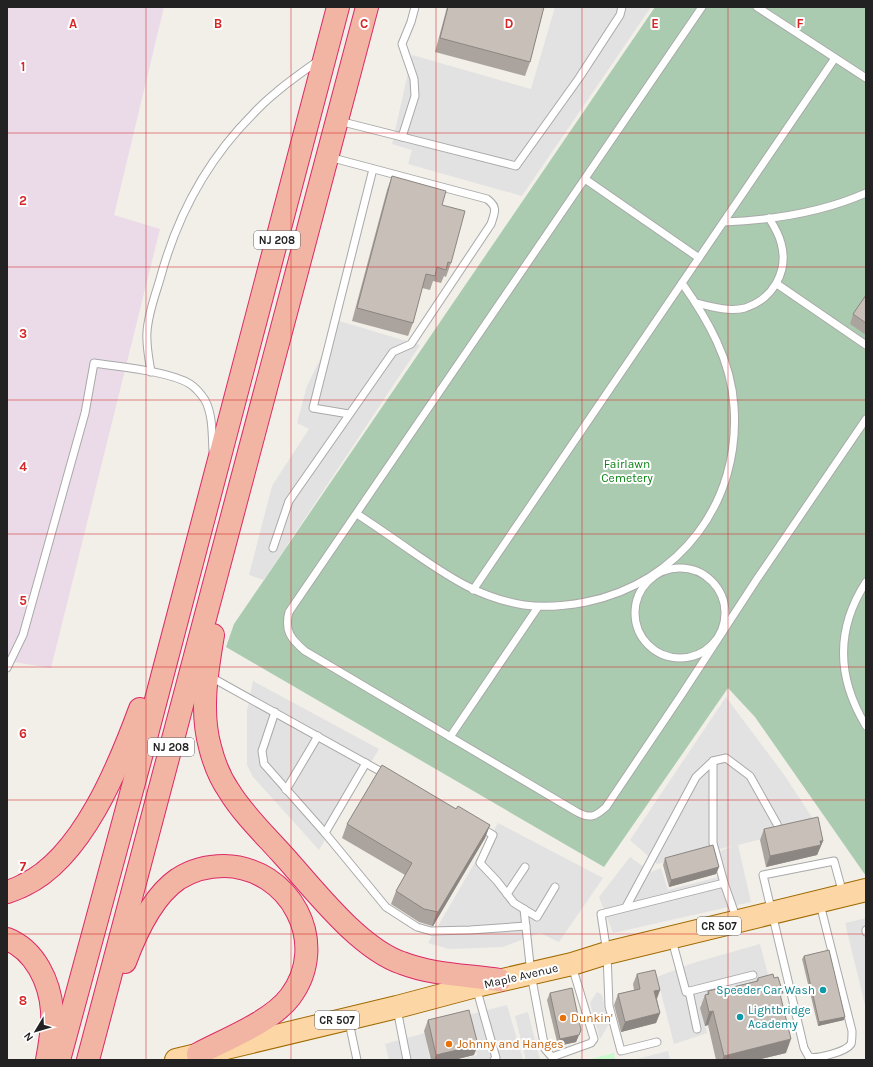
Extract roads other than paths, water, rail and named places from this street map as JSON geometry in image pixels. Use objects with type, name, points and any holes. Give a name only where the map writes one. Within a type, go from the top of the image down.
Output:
[{"type":"highway","name":"NJ 208","points":[[59,1060],[140,760],[191,561],[338,7]]},
{"type":"highway","name":"NJ 208","points":[[88,1060],[367,7]]},
{"type":"highway","points":[[254,433],[213,637],[207,675],[206,720],[209,746],[217,770],[229,792],[245,813],[344,922],[363,940],[381,953],[401,963],[451,975],[500,980]]},
{"type":"highway","points":[[7,892],[25,885],[58,861],[86,826],[115,771],[130,736],[191,561]]},
{"type":"highway","points":[[92,1060],[120,973],[130,949],[152,907],[165,891],[178,879],[195,870],[215,866],[234,866],[252,870],[269,879],[285,893],[296,909],[304,927],[306,946],[305,966],[298,984],[289,998],[275,1012],[198,1054]]},
{"type":"highway","points":[[7,939],[13,941],[29,954],[41,970],[48,990],[52,1011],[51,1034],[47,1060]]},
{"type":"main road","name":"Maple Avenue","points":[[176,1060],[198,1054],[235,1052],[348,1018],[500,980],[572,964],[607,953],[866,890]]},
{"type":"lane","points":[[402,137],[416,96],[414,79],[402,44],[415,7]]},
{"type":"lane","points":[[337,120],[516,166],[579,78],[620,15],[622,7]]},
{"type":"lane","points":[[702,7],[289,612],[287,621],[291,638],[304,651],[577,812],[585,816],[593,816],[606,807],[866,419]]},
{"type":"lane","points":[[757,7],[866,78]]},
{"type":"lane","points":[[151,372],[147,344],[147,331],[150,316],[170,245],[190,197],[220,152],[253,113],[273,95],[325,55]]},
{"type":"lane","points":[[472,590],[835,58]]},
{"type":"lane","points":[[273,548],[288,501],[394,352],[411,344],[491,224],[495,211],[493,203],[487,198],[327,156]]},
{"type":"lane","points":[[349,414],[313,408],[373,169]]},
{"type":"lane","points":[[585,179],[699,258]]},
{"type":"lane","points":[[724,222],[769,218],[831,207],[866,193]]},
{"type":"lane","points":[[696,303],[714,308],[731,310],[744,308],[767,296],[776,284],[782,272],[784,257],[782,243],[769,218]]},
{"type":"lane","points":[[357,514],[452,579],[472,590],[508,602],[538,607],[557,607],[612,595],[654,575],[667,570],[680,568],[694,570],[704,575],[714,583],[721,594],[724,606],[724,621],[720,636],[699,654],[687,657],[672,657],[658,652],[646,642],[638,628],[635,613],[637,598],[644,586],[654,575],[672,561],[703,526],[716,504],[731,457],[734,432],[734,406],[730,377],[720,349],[696,303],[682,282]]},
{"type":"lane","points":[[776,284],[866,345]]},
{"type":"lane","points":[[7,668],[23,635],[85,413],[94,363],[151,372],[179,379],[190,384],[198,391],[205,400],[209,412],[215,474]]},
{"type":"lane","points":[[866,582],[853,606],[847,624],[844,643],[844,666],[848,688],[856,709],[866,726]]},
{"type":"lane","points":[[450,737],[538,607]]},
{"type":"lane","points":[[207,675],[393,778]]},
{"type":"lane","points":[[275,712],[262,751],[264,764],[325,833],[386,907],[417,927],[432,931],[526,926]]},
{"type":"lane","points":[[286,790],[318,736]]},
{"type":"lane","points":[[626,907],[696,777],[713,761],[726,758],[750,776],[777,824]]},
{"type":"lane","points":[[713,761],[713,843],[737,922]]},
{"type":"lane","points":[[325,833],[366,763]]},
{"type":"lane","points":[[473,823],[493,835],[480,863],[514,903],[537,918],[555,887]]},
{"type":"lane","points":[[819,902],[852,1031],[851,1043],[847,1048],[814,1058],[809,1057],[804,1048],[763,875],[834,861],[844,896]]},
{"type":"lane","points":[[507,894],[524,867]]},
{"type":"lane","points":[[658,1042],[621,1051],[608,1006],[607,953],[601,914],[724,883]]},
{"type":"lane","points":[[524,909],[531,974],[545,1048],[552,1057],[591,1043],[594,1039],[572,964]]},
{"type":"lane","points":[[672,938],[686,992],[688,991],[697,1029]]},
{"type":"lane","points":[[688,991],[753,975]]},
{"type":"lane","points":[[476,986],[496,1058],[494,1060]]},
{"type":"lane","points":[[396,1007],[407,1060]]},
{"type":"lane","points":[[348,1018],[357,1060]]},
{"type":"place","name":"Speeder Car Wash","points":[[823,990]]},
{"type":"place","name":"Lightbridge Academy","points":[[740,1017]]},
{"type":"place","name":"Dunkin'","points":[[563,1018]]},
{"type":"place","name":"Johnny and Hanges","points":[[449,1044]]},
{"type":"park label","name":"Fairlawn Cemetery","points":[[627,471]]}]
